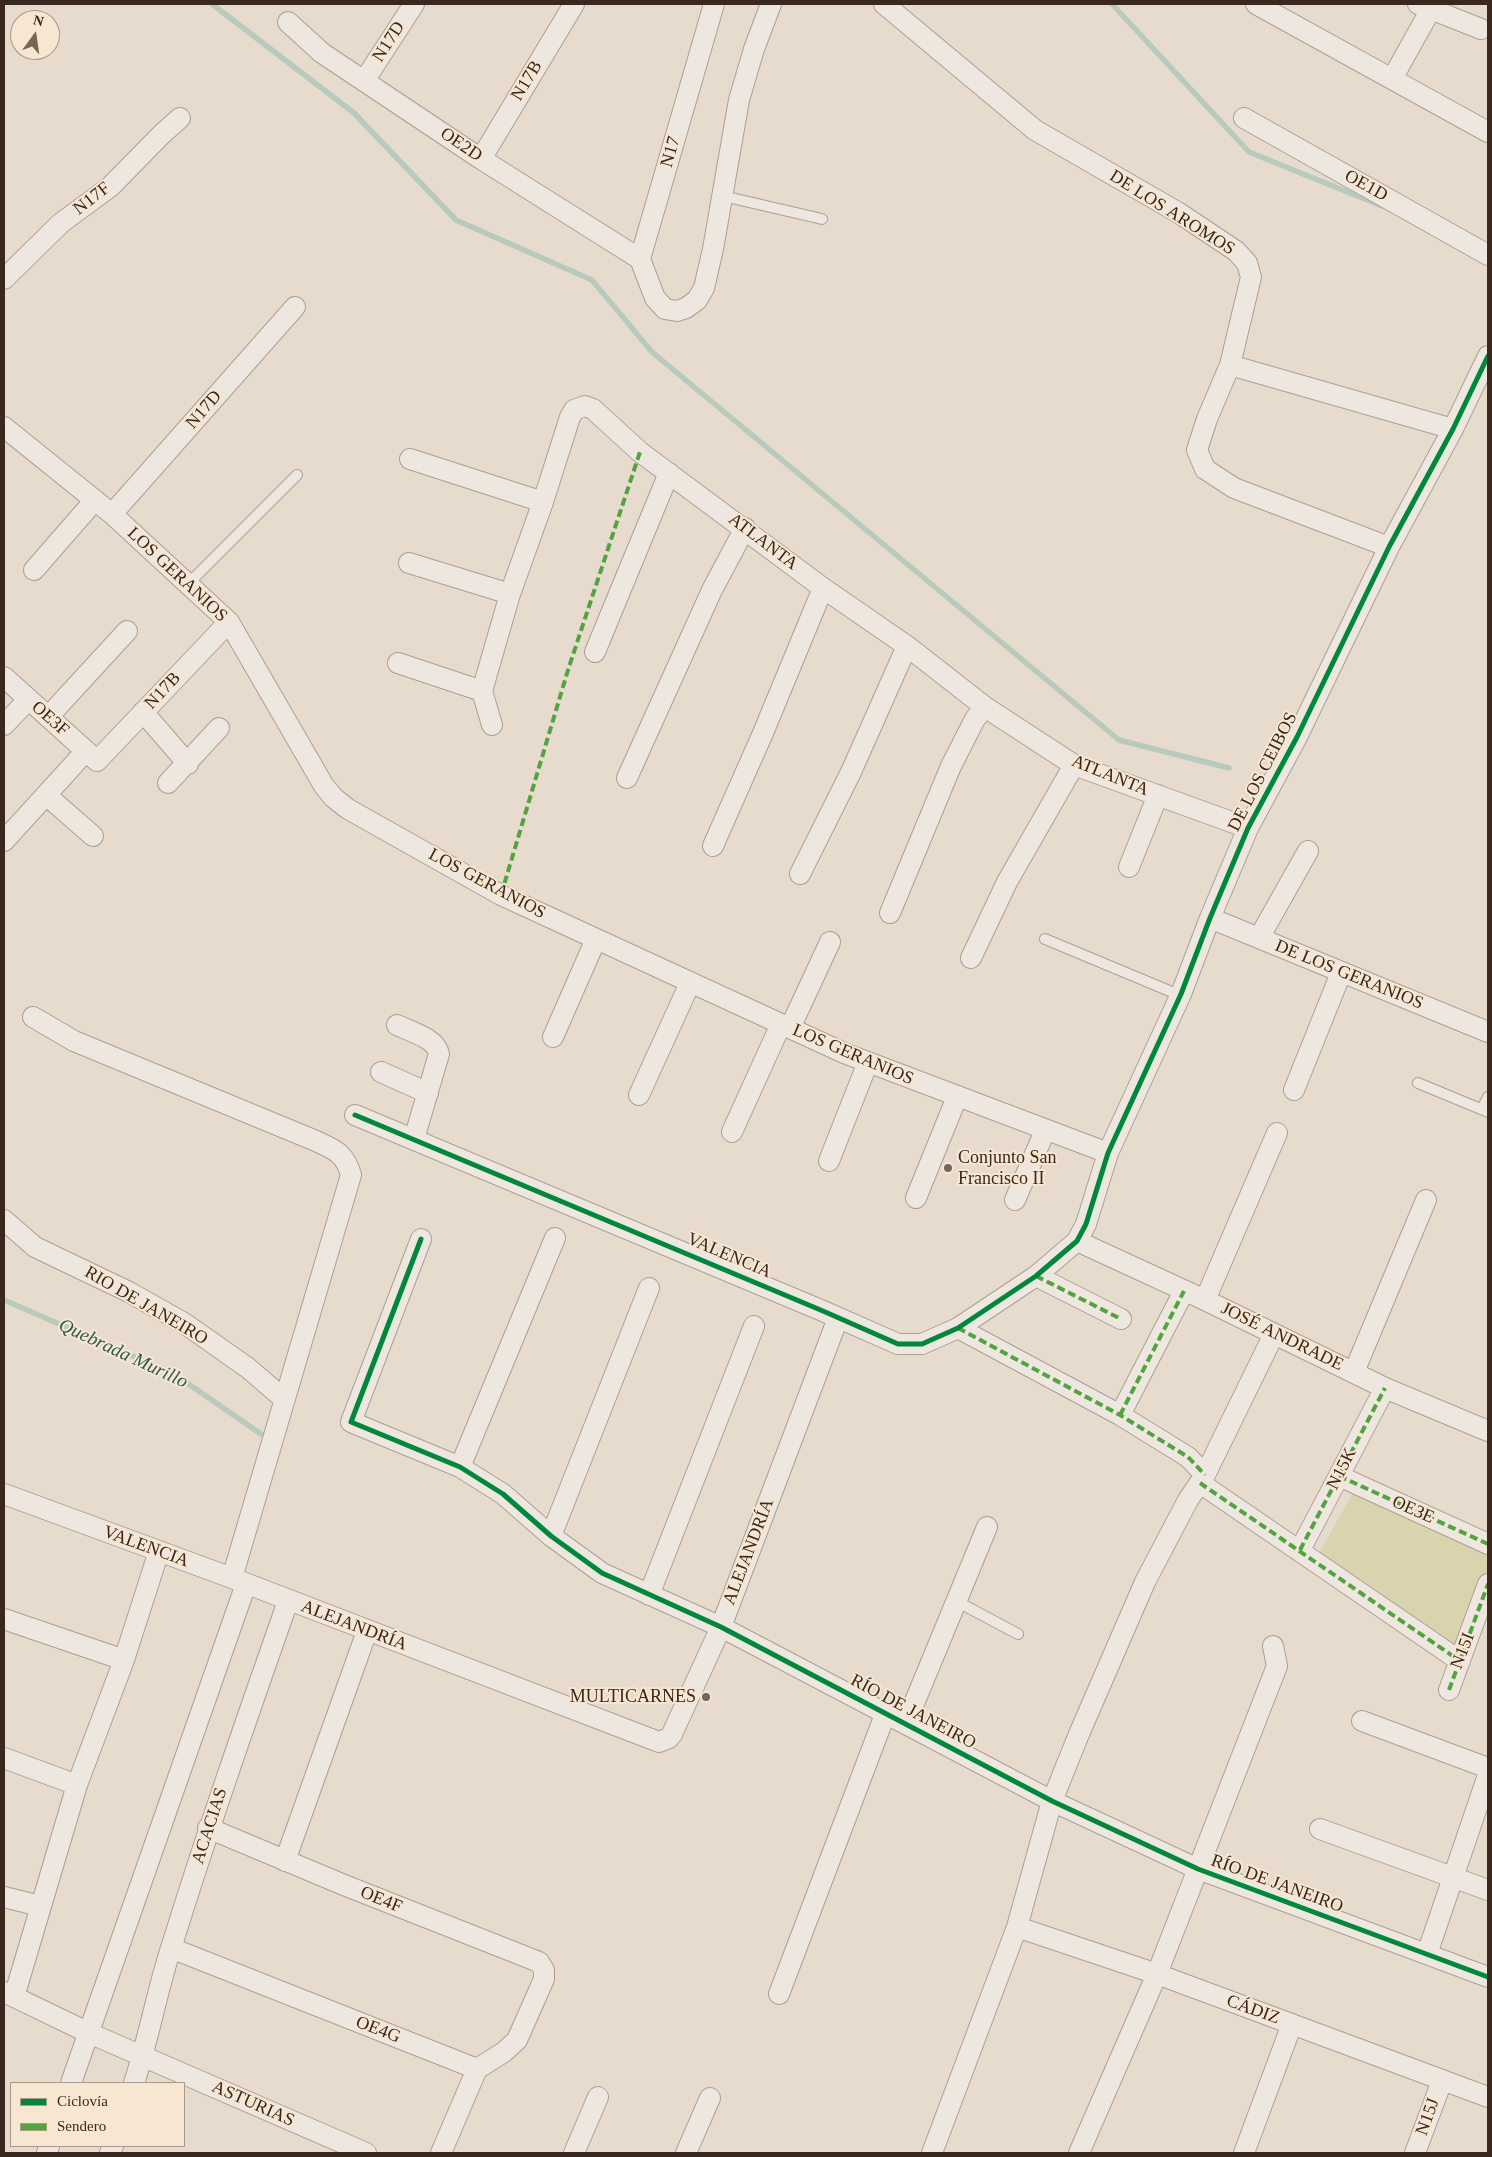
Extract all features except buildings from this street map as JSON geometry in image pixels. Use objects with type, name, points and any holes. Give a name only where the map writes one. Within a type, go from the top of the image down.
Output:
[{"type":"street","name":"N17D","points":[[364,81],[414,4]]},
{"type":"street","name":"N17B","points":[[481,159],[574,4]]},
{"type":"street","name":"N17","points":[[640,259],[714,4]]},
{"type":"street","points":[[640,259],[655,298],[665,308],[677,311],[692,304],[701,294],[713,249],[739,100],[754,49],[771,4]]},
{"type":"street","name":"DE LOS AROMOS","points":[[884,4],[1035,130],[1179,213],[1236,251],[1247,263],[1251,277],[1230,365],[1207,419],[1197,450],[1205,469],[1234,488],[1389,547]]},
{"type":"street","points":[[1256,4],[1488,132]]},
{"type":"street","points":[[1392,79],[1424,6],[1481,29]]},
{"type":"street","name":"OE2D","points":[[288,22],[322,53],[481,159],[640,259]]},
{"type":"street","name":"N17F","points":[[4,279],[61,223],[110,187],[180,118]]},
{"type":"street","name":"OE1D","points":[[1244,118],[1488,255]]},
{"type":"street","name":"N17D","points":[[112,514],[295,306]]},
{"type":"street","name":"DE LOS CEIBOS","points":[[1076,1241],[1086,1224],[1108,1154],[1181,994],[1210,918],[1248,828],[1297,737],[1389,547],[1453,429],[1488,356]]},
{"type":"street","points":[[1230,365],[1453,429]]},
{"type":"street","name":"ATLANTA","points":[[482,691],[510,594],[543,502],[570,417],[574,410],[585,406],[593,409],[640,452],[823,588],[907,646],[985,707],[1074,765],[1248,828]]},
{"type":"street","name":"LOS GERANIOS","points":[[7,436],[112,514],[228,622],[324,786],[334,798],[348,809],[501,895],[690,983],[868,1062],[1108,1154]]},
{"type":"street","points":[[410,459],[543,502]]},
{"type":"street","points":[[595,652],[669,473]]},
{"type":"street","points":[[34,570],[95,500]]},
{"type":"street","points":[[627,778],[712,590],[744,528]]},
{"type":"street","points":[[409,563],[510,594]]},
{"type":"street","points":[[713,846],[764,733],[823,588]]},
{"type":"street","name":"N17B","points":[[4,841],[46,796],[144,712],[228,622]]},
{"type":"street","points":[[48,717],[127,631]]},
{"type":"street","points":[[800,874],[851,772],[907,646]]},
{"type":"street","points":[[398,663],[482,691],[492,725]]},
{"type":"street","name":"OE3F","points":[[4,677],[92,756]]},
{"type":"street","points":[[4,725],[28,700]]},
{"type":"street","points":[[890,913],[951,766],[975,719],[985,707]]},
{"type":"street","points":[[144,712],[188,764]]},
{"type":"street","points":[[168,783],[188,764],[219,728]]},
{"type":"street","points":[[971,958],[1007,882],[1074,765]]},
{"type":"street","points":[[1129,868],[1158,795]]},
{"type":"street","points":[[46,796],[93,836]]},
{"type":"street","points":[[1259,938],[1308,851]]},
{"type":"street","name":"DE LOS GERANIOS","points":[[1210,918],[1488,1032]]},
{"type":"street","points":[[553,1037],[596,938]]},
{"type":"street","points":[[732,1132],[830,942]]},
{"type":"street","points":[[1294,1090],[1341,973]]},
{"type":"street","points":[[639,1095],[690,983]]},
{"type":"street","points":[[33,1017],[74,1040],[336,1150],[347,1161],[351,1175],[284,1399],[239,1581],[71,2082]]},
{"type":"street","points":[[397,1026],[433,1042],[438,1048],[439,1054],[414,1139]]},
{"type":"street","points":[[828,1161],[868,1062]]},
{"type":"street","points":[[381,1072],[428,1093]]},
{"type":"street","points":[[916,1198],[957,1097]]},
{"type":"street","name":"VALENCIA","points":[[355,1115],[898,1344],[922,1344],[958,1328],[1036,1276],[1076,1241]]},
{"type":"street","points":[[1015,1200],[1045,1131]]},
{"type":"street","points":[[1205,1300],[1277,1133]]},
{"type":"street","points":[[1354,1372],[1426,1200]]},
{"type":"street","name":"RIO DE JANEIRO","points":[[4,1220],[35,1247],[129,1292],[184,1323],[248,1368],[284,1399]]},
{"type":"street","points":[[460,1467],[555,1238]]},
{"type":"street","name":"RÍO DE JANEIRO","points":[[421,1239],[351,1422],[460,1467],[502,1494],[552,1536],[602,1573],[721,1627],[886,1712],[1052,1802],[1198,1869],[1488,1977]]},
{"type":"street","name":"JOSÉ ANDRADE","points":[[1076,1241],[1205,1300],[1385,1388],[1488,1431]]},
{"type":"street","points":[[1036,1276],[1122,1319]]},
{"type":"street","points":[[552,1536],[649,1288]]},
{"type":"street","points":[[1120,1415],[1184,1291]]},
{"type":"street","name":"ALEJANDRÍA","points":[[288,1601],[659,1742],[669,1738],[721,1627],[838,1318]]},
{"type":"street","points":[[649,1595],[754,1326]]},
{"type":"street","points":[[958,1328],[1120,1415],[1188,1457],[1202,1479],[1300,1550],[1460,1660]]},
{"type":"street","points":[[932,2153],[1017,1927],[1052,1802],[1145,1582],[1188,1500],[1202,1479],[1274,1334]]},
{"type":"street","name":"N15K","points":[[1300,1550],[1385,1388]]},
{"type":"street","name":"OE3E","points":[[1339,1476],[1488,1544]]},
{"type":"street","name":"VALENCIA","points":[[4,1494],[160,1551],[288,1601]]},
{"type":"street","points":[[906,1723],[987,1527]]},
{"type":"street","points":[[9,1995],[40,1906],[78,1785],[124,1660],[160,1551]]},
{"type":"street","name":"N15I","points":[[1448,1690],[1488,1584]]},
{"type":"street","name":"ACACIAS","points":[[134,2082],[171,1948],[208,1828],[288,1601]]},
{"type":"street","points":[[4,1619],[124,1660]]},
{"type":"street","points":[[285,1861],[366,1631]]},
{"type":"street","points":[[1079,2153],[1157,1974],[1277,1666],[1273,1646]]},
{"type":"street","points":[[779,1994],[886,1712]]},
{"type":"street","points":[[1362,1721],[1488,1768]]},
{"type":"street","points":[[4,1758],[78,1785]]},
{"type":"street","points":[[1427,1954],[1488,1775]]},
{"type":"street","name":"OE4F","points":[[208,1828],[285,1861],[539,1962],[544,1970],[544,1979],[517,2040],[504,2052],[478,2069]]},
{"type":"street","points":[[1320,1829],[1488,1890]]},
{"type":"street","points":[[4,1897],[40,1906]]},
{"type":"street","name":"CÁDIZ","points":[[1017,1927],[1157,1974],[1488,2097]]},
{"type":"street","name":"OE4G","points":[[171,1948],[478,2069]]},
{"type":"street","name":"ASTURIAS","points":[[9,1995],[89,2033],[366,2153]]},
{"type":"street","points":[[1244,2153],[1292,2024]]},
{"type":"street","points":[[441,2153],[478,2069]]},
{"type":"street","name":"N15J","points":[[1415,2153],[1442,2081]]},
{"type":"street","points":[[574,2153],[598,2097]]},
{"type":"street","points":[[686,2153],[710,2098]]},
{"type":"lane","points":[[723,196],[822,219]]},
{"type":"lane","points":[[188,584],[297,475]]},
{"type":"lane","points":[[1045,939],[1172,992],[1181,994]]},
{"type":"lane","points":[[1418,1083],[1485,1110],[1488,1096]]},
{"type":"lane","points":[[956,1601],[1018,1634]]},
{"type":"shaded area","points":[[1358,1484],[1488,1543],[1488,1584],[1460,1661],[1315,1560]]},
{"type":"waterway","points":[[212,4],[354,113],[456,220],[592,280],[652,352],[1119,740],[1229,768]]},
{"type":"waterway","points":[[1112,4],[1249,152],[1382,206]]},
{"type":"waterway","name":"Quebrada Murillo","points":[[4,1300],[174,1374],[261,1434]]},
{"type":"marked path","points":[[501,895],[568,670],[640,452]]},
{"type":"marked path","points":[[1036,1276],[1121,1319]]},
{"type":"marked path","points":[[1120,1415],[1184,1291]]},
{"type":"marked path","points":[[958,1328],[1120,1415],[1188,1457],[1205,1475]]},
{"type":"marked path","points":[[1300,1550],[1385,1388]]},
{"type":"marked path","points":[[1339,1476],[1488,1544]]},
{"type":"marked path","points":[[1200,1483],[1460,1661]]},
{"type":"marked path","points":[[1449,1690],[1488,1584]]},
{"type":"cycle path","points":[[355,1115],[898,1344],[922,1344],[958,1328],[1036,1276],[1077,1241],[1086,1224],[1108,1153],[1181,994],[1210,918],[1248,828],[1297,737],[1389,547],[1453,429],[1488,356]]},
{"type":"cycle path","points":[[421,1239],[351,1422],[460,1467],[503,1494],[551,1536],[602,1573],[721,1627],[1052,1801],[1198,1869],[1488,1977]]},
{"type":"place","name":"Conjunto San Francisco II","points":[[948,1168]]},
{"type":"place","name":"MULTICARNES","points":[[706,1697]]}]
